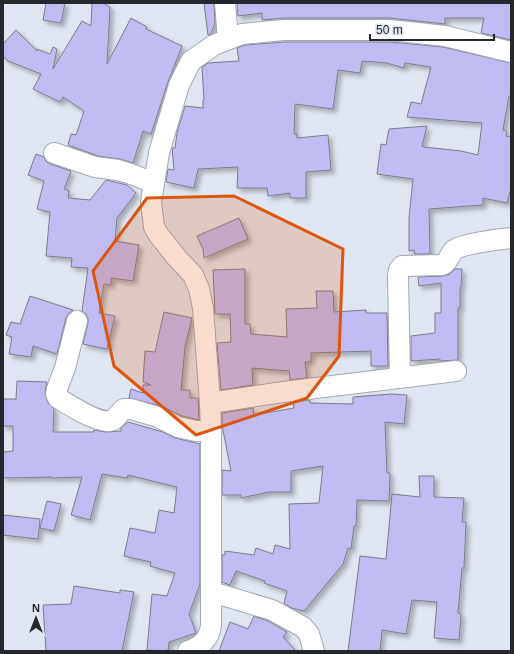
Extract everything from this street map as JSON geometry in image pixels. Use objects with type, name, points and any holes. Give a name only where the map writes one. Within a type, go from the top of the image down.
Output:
[{"type":"street","points":[[225,3],[228,40]]},
{"type":"street","points":[[188,651],[196,649],[204,642],[210,632],[212,592],[211,431],[203,308],[199,289],[193,275],[177,258],[154,227],[152,202],[159,154],[179,85],[191,61],[214,45],[242,34],[269,31],[390,30],[445,36],[511,52]]},
{"type":"street","points":[[54,153],[95,167],[118,170],[154,183]]},
{"type":"street","points":[[400,377],[398,276],[399,270],[402,266],[442,265],[446,263],[454,250],[480,242],[511,238]]},
{"type":"street","points":[[77,321],[65,368],[57,389],[56,394],[58,398],[94,418],[113,420],[124,409],[131,409],[158,417],[178,427],[196,431],[211,431]]},
{"type":"street","points":[[210,403],[283,392],[456,371]]},
{"type":"street","points":[[212,592],[272,610],[303,627],[310,634],[314,651]]},
{"type":"highlighted area","points":[[234,196],[343,249],[339,356],[307,398],[196,435],[114,366],[93,271],[147,198]]},
{"type":"building","points":[[46,3],[65,3],[61,23],[43,20]]},
{"type":"building","points":[[92,3],[103,3],[110,7],[107,64],[131,18],[147,27],[146,29],[182,46],[168,82],[151,134],[143,131],[133,163],[120,159],[98,156],[68,145],[71,134],[76,135],[84,111],[63,97],[60,102],[33,89],[41,74],[8,61],[3,56],[3,44],[16,30],[37,51],[37,49],[50,54],[53,47],[57,49],[53,69],[82,21],[91,26]]},
{"type":"building","points":[[204,3],[214,3],[215,23],[211,34],[208,35]]},
{"type":"building","points":[[237,3],[511,3],[511,40],[481,33],[484,18],[445,18],[445,24],[390,18],[283,18],[262,20],[262,13],[238,16]]},
{"type":"building","points":[[284,42],[389,42],[443,47],[511,63],[511,96],[509,96],[503,130],[507,131],[506,136],[511,137],[511,188],[507,203],[483,198],[483,205],[429,209],[430,254],[415,254],[414,250],[409,251],[409,218],[413,179],[377,174],[381,144],[386,145],[389,129],[427,126],[422,146],[461,151],[478,155],[482,123],[407,117],[411,102],[421,104],[431,67],[405,63],[404,68],[387,63],[362,61],[360,73],[338,70],[333,109],[295,104],[294,134],[297,134],[297,138],[328,135],[331,170],[306,172],[306,198],[290,198],[290,193],[268,196],[267,188],[237,188],[238,167],[198,169],[194,188],[166,182],[168,169],[174,170],[172,148],[175,148],[177,133],[185,106],[203,108],[202,67],[208,63],[239,61],[237,48],[245,45]]},
{"type":"building","points":[[36,154],[44,157],[50,164],[71,171],[64,189],[69,191],[68,198],[90,200],[106,180],[127,185],[136,193],[117,218],[115,241],[139,245],[133,281],[111,278],[111,285],[104,284],[99,313],[115,316],[107,349],[83,344],[88,323],[88,318],[82,311],[88,268],[71,267],[72,258],[46,256],[50,212],[37,209],[44,181],[28,175]]},
{"type":"building","points":[[239,218],[248,239],[204,258],[203,249],[197,236]]},
{"type":"building","points":[[245,269],[245,324],[250,324],[251,334],[287,337],[286,309],[317,308],[316,291],[333,291],[334,312],[366,310],[366,313],[387,313],[388,366],[371,366],[371,351],[311,353],[311,362],[305,362],[307,378],[290,380],[289,371],[252,368],[253,385],[221,390],[217,343],[231,342],[230,314],[215,314],[213,270]]},
{"type":"building","points":[[455,269],[462,269],[460,308],[458,308],[458,360],[440,361],[440,359],[411,361],[411,336],[435,333],[435,313],[441,313],[441,283],[419,286],[418,277],[443,276],[450,274]]},
{"type":"building","points":[[30,296],[73,310],[66,318],[57,354],[33,346],[31,357],[9,354],[12,337],[6,335],[11,322],[20,324]]},
{"type":"building","points":[[164,312],[192,318],[185,347],[181,390],[190,390],[190,398],[198,398],[199,420],[182,416],[161,406],[129,398],[131,389],[143,393],[143,385],[151,385],[143,382],[145,351],[155,352]]},
{"type":"building","points":[[17,381],[47,382],[45,392],[48,403],[54,409],[53,432],[93,432],[94,430],[106,432],[121,431],[121,428],[128,422],[163,432],[175,438],[200,444],[200,584],[189,614],[196,633],[169,642],[168,651],[147,650],[152,594],[167,596],[175,573],[150,566],[151,562],[124,556],[130,528],[155,533],[159,510],[174,513],[177,487],[128,475],[127,478],[102,474],[90,520],[71,515],[82,477],[3,478],[3,452],[13,451],[13,426],[3,426],[3,399],[16,399]]},
{"type":"building","points":[[391,394],[407,395],[404,424],[385,422],[387,473],[390,473],[389,501],[357,500],[356,526],[354,526],[351,549],[348,548],[343,564],[304,611],[292,608],[284,603],[287,591],[264,583],[265,581],[236,571],[230,585],[222,582],[222,555],[225,555],[225,551],[254,555],[256,548],[273,554],[275,545],[290,549],[289,504],[319,503],[323,466],[291,471],[291,492],[269,492],[241,498],[241,495],[222,495],[222,470],[231,471],[222,425],[222,413],[253,408],[254,415],[294,408],[293,402],[310,400],[310,403],[353,404],[353,397]]},
{"type":"building","points":[[419,476],[434,476],[434,497],[464,498],[462,522],[466,522],[464,568],[462,568],[458,613],[461,614],[459,640],[434,638],[437,602],[412,600],[406,634],[382,630],[380,651],[348,651],[360,556],[386,559],[392,494],[420,497]]},
{"type":"building","points":[[47,501],[61,504],[54,531],[40,528]]},
{"type":"building","points":[[3,515],[40,519],[38,539],[3,535]]},
{"type":"building","points":[[74,586],[120,593],[120,590],[134,592],[122,651],[46,651],[43,605],[71,604]]},
{"type":"building","points":[[254,616],[268,621],[287,632],[283,637],[296,651],[219,651],[230,622],[248,629]]}]
